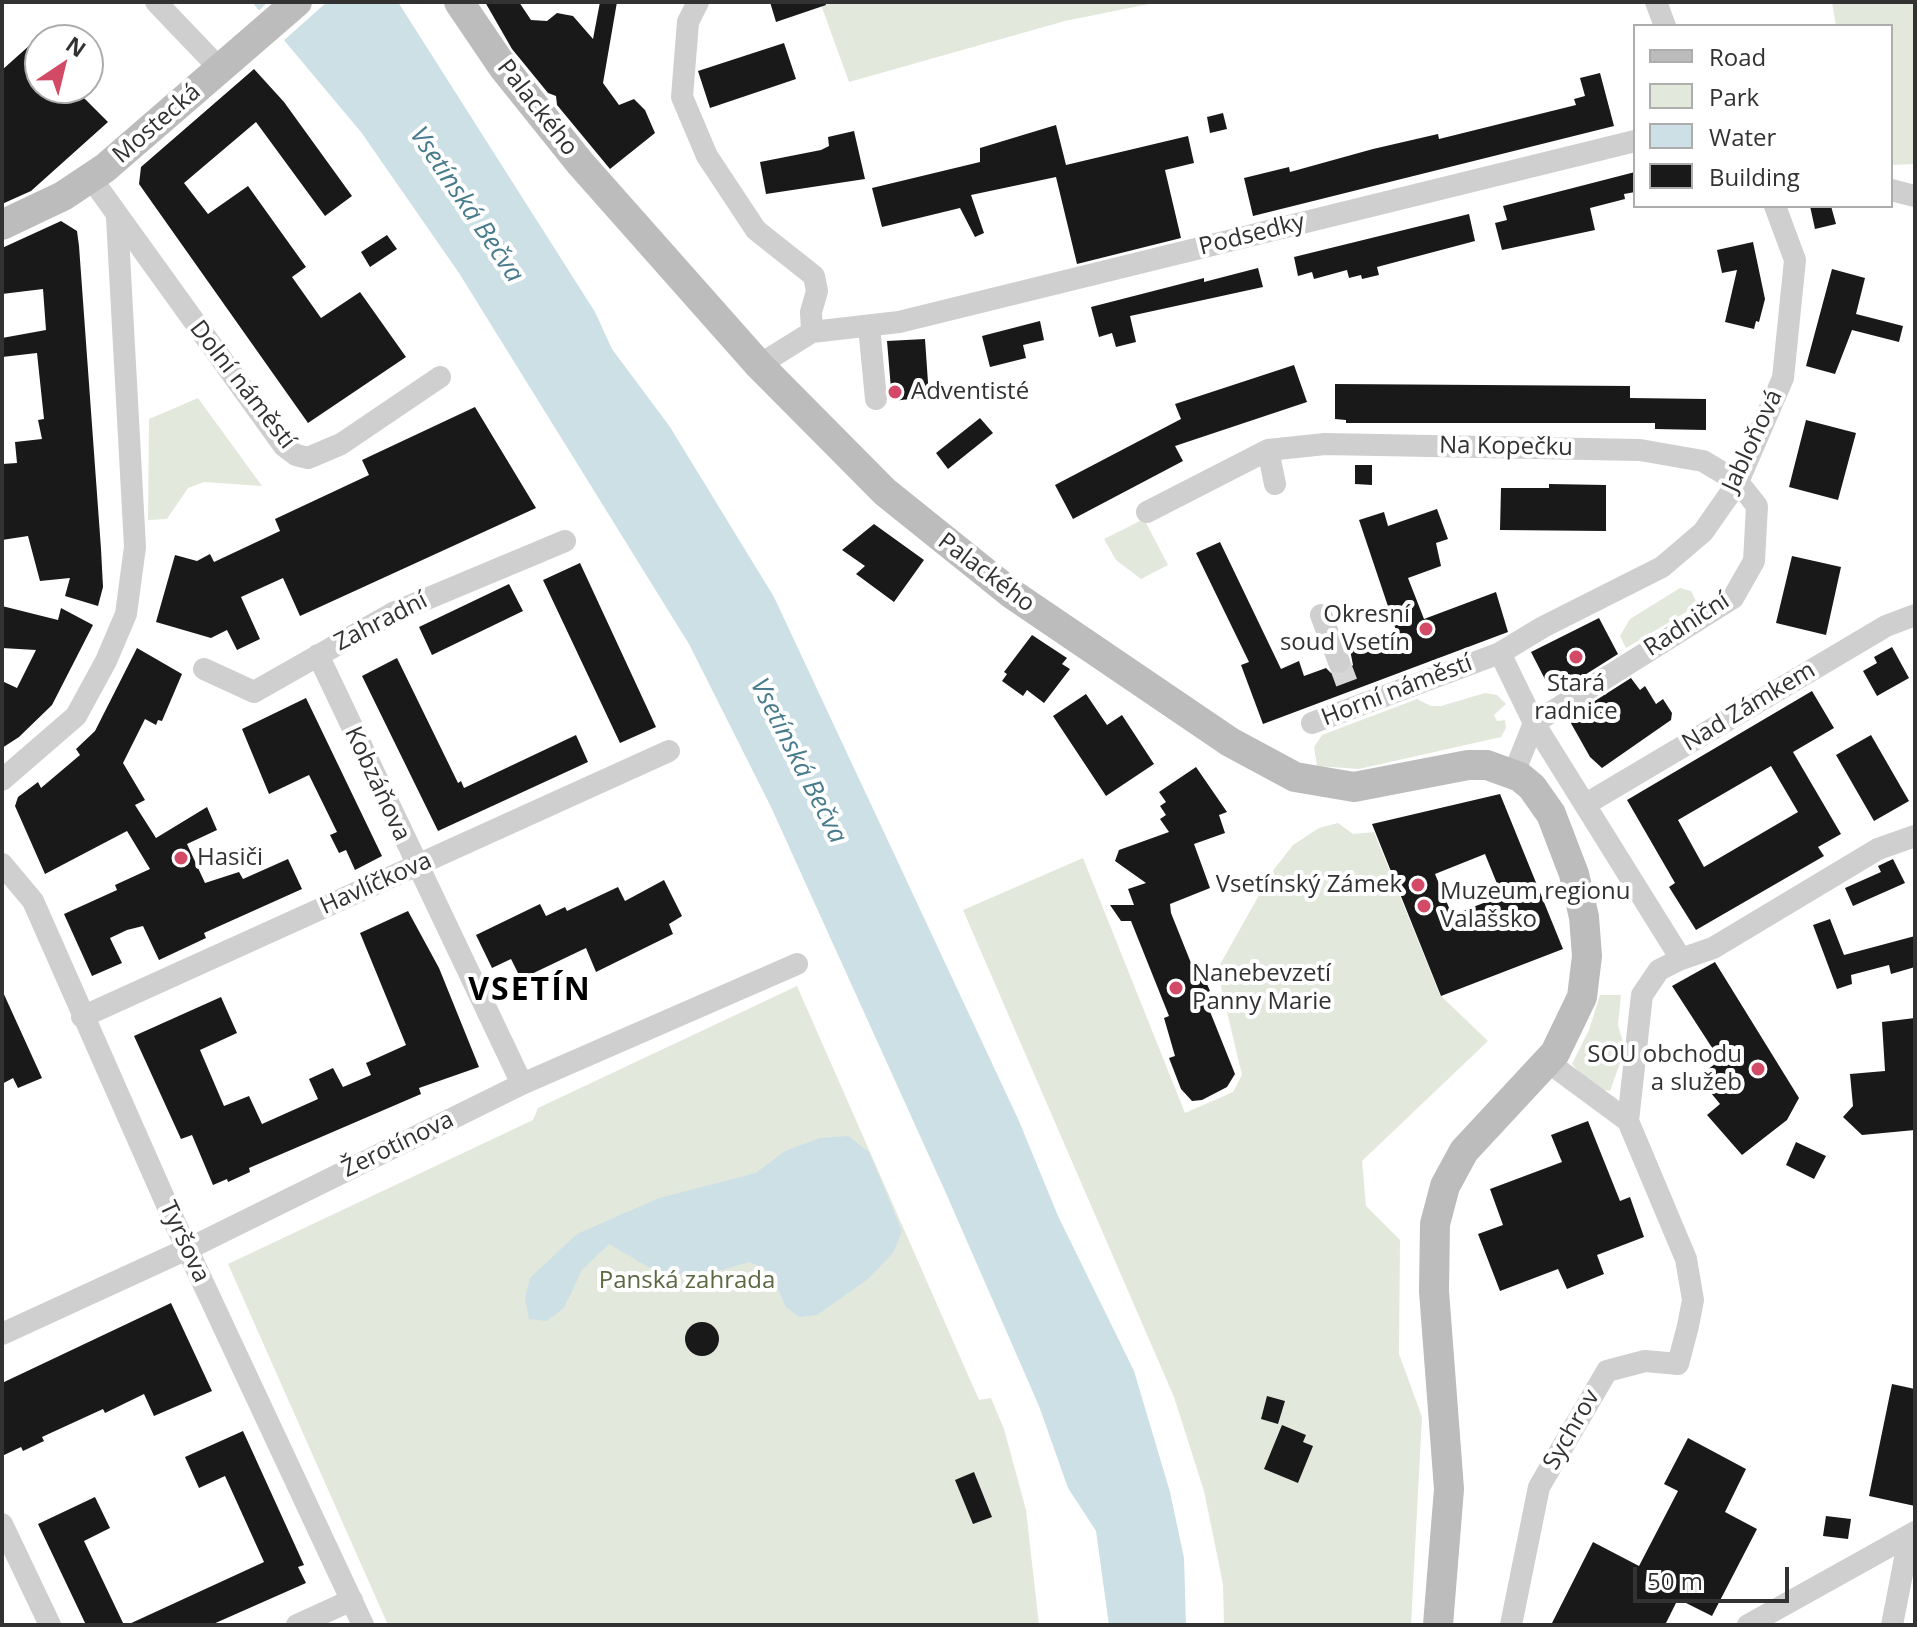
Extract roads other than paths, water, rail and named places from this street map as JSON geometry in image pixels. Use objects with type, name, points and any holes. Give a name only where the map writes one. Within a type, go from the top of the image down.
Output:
[{"type":"street","points":[[156,2],[220,69]]},
{"type":"street","name":"Mostecká","points":[[2,225],[91,178],[297,2]]},
{"type":"street","name":"Palackého","points":[[459,2],[503,67],[580,163],[759,365],[865,473],[952,548],[1093,651],[1265,763],[1295,777],[1339,787],[1373,785],[1468,765],[1487,765],[1514,773]]},
{"type":"street","points":[[698,2],[688,22],[682,97],[707,156],[756,230],[814,276],[817,291],[811,312],[812,332]]},
{"type":"street","points":[[1656,2],[1664,24]]},
{"type":"street","name":"Podsedky","points":[[759,365],[812,332],[869,327],[1633,141]]},
{"type":"street","name":"Dolní náměstí","points":[[91,178],[284,446],[296,455],[308,458],[341,444],[440,377]]},
{"type":"street","points":[[1893,190],[1915,196]]},
{"type":"street","name":"Jabloňová","points":[[1500,653],[1543,627],[1662,567],[1703,532],[1738,482],[1783,378],[1795,260],[1776,208]]},
{"type":"street","name":"Dolní náměstí","points":[[2,780],[76,716],[106,661],[126,614],[135,547],[117,218]]},
{"type":"street","points":[[869,327],[876,399]]},
{"type":"street","name":"Na Kopečku","points":[[1147,512],[1268,450],[1325,444],[1640,450],[1703,461],[1738,482]]},
{"type":"street","points":[[1268,450],[1275,484]]},
{"type":"street","name":"Radniční","points":[[1534,723],[1733,598],[1754,561],[1757,506],[1738,482]]},
{"type":"street","name":"Zahradní","points":[[204,669],[254,692],[393,613],[565,541]]},
{"type":"street","points":[[1321,615],[1339,662]]},
{"type":"street","name":"Nad Zámkem","points":[[1586,804],[1886,626],[1915,615]]},
{"type":"street","name":"Horní náměstí","points":[[1312,723],[1352,697],[1500,653],[1534,723],[1681,959]]},
{"type":"street","name":"Kobzáňova","points":[[318,655],[415,866],[522,1084]]},
{"type":"street","points":[[1438,1625],[1449,1489],[1434,1291],[1433,1239],[1438,1209],[1452,1172],[1473,1139],[1548,1062],[1579,1009],[1587,971],[1580,896],[1558,831],[1532,787],[1514,773],[1534,723]]},
{"type":"street","name":"Havlíčkova","points":[[82,1017],[669,751]]},
{"type":"street","points":[[1681,959],[1713,948],[1878,849],[1915,836]]},
{"type":"street","name":"Tyršova","points":[[2,864],[33,901],[187,1249],[363,1625]]},
{"type":"street","name":"Sychrov","points":[[1511,1625],[1539,1487],[1607,1371],[1645,1361],[1678,1364],[1688,1326],[1693,1300],[1686,1259],[1628,1121],[1634,1036],[1642,995],[1659,970],[1681,959]]},
{"type":"street","name":"Žerotínova","points":[[2,1334],[187,1249],[522,1084],[797,964]]},
{"type":"street","points":[[1548,1062],[1628,1121]]},
{"type":"street","points":[[2,1524],[50,1625]]},
{"type":"street","points":[[1748,1625],[1912,1535]]},
{"type":"street","points":[[1892,1625],[1912,1535]]},
{"type":"street","points":[[297,1625],[352,1600]]},
{"type":"water","name":"Vsetínská Bečva","points":[[252,2],[398,2],[595,312],[612,349],[670,427],[774,597],[1019,1121],[1058,1216],[1134,1371],[1170,1492],[1184,1558],[1186,1625],[1109,1625],[1096,1531],[1068,1488],[1039,1406],[945,1191],[771,807],[689,644],[459,273],[361,132]]},
{"type":"water","points":[[848,1136],[869,1152],[902,1231],[893,1253],[868,1279],[817,1315],[799,1317],[786,1307],[770,1272],[750,1262],[711,1273],[688,1275],[652,1269],[609,1244],[582,1270],[564,1308],[547,1321],[529,1319],[525,1299],[530,1278],[577,1234],[659,1198],[756,1173],[785,1151],[820,1138]]},
{"type":"tunnel","points":[[1339,662],[1349,689]]},
{"type":"place","name":"Adventisté","points":[[895,392]]},
{"type":"place","name":"Okresní soud Vsetín","points":[[1426,629]]},
{"type":"place","name":"Stará radnice","points":[[1576,657]]},
{"type":"place","name":"Hasiči","points":[[181,858]]},
{"type":"place","name":"Vsetínský Zámek","points":[[1418,885]]},
{"type":"place","name":"Muzeum regionu Valašsko","points":[[1424,906]]},
{"type":"place","name":"Nanebevzetí Panny Marie","points":[[1176,988]]},
{"type":"place","name":"SOU obchodu a služeb","points":[[1758,1069]]},
{"type":"district","name":"VSETÍN","points":[[530,991]]},
{"type":"park label","name":"Panská zahrada","points":[[687,1281]]}]
